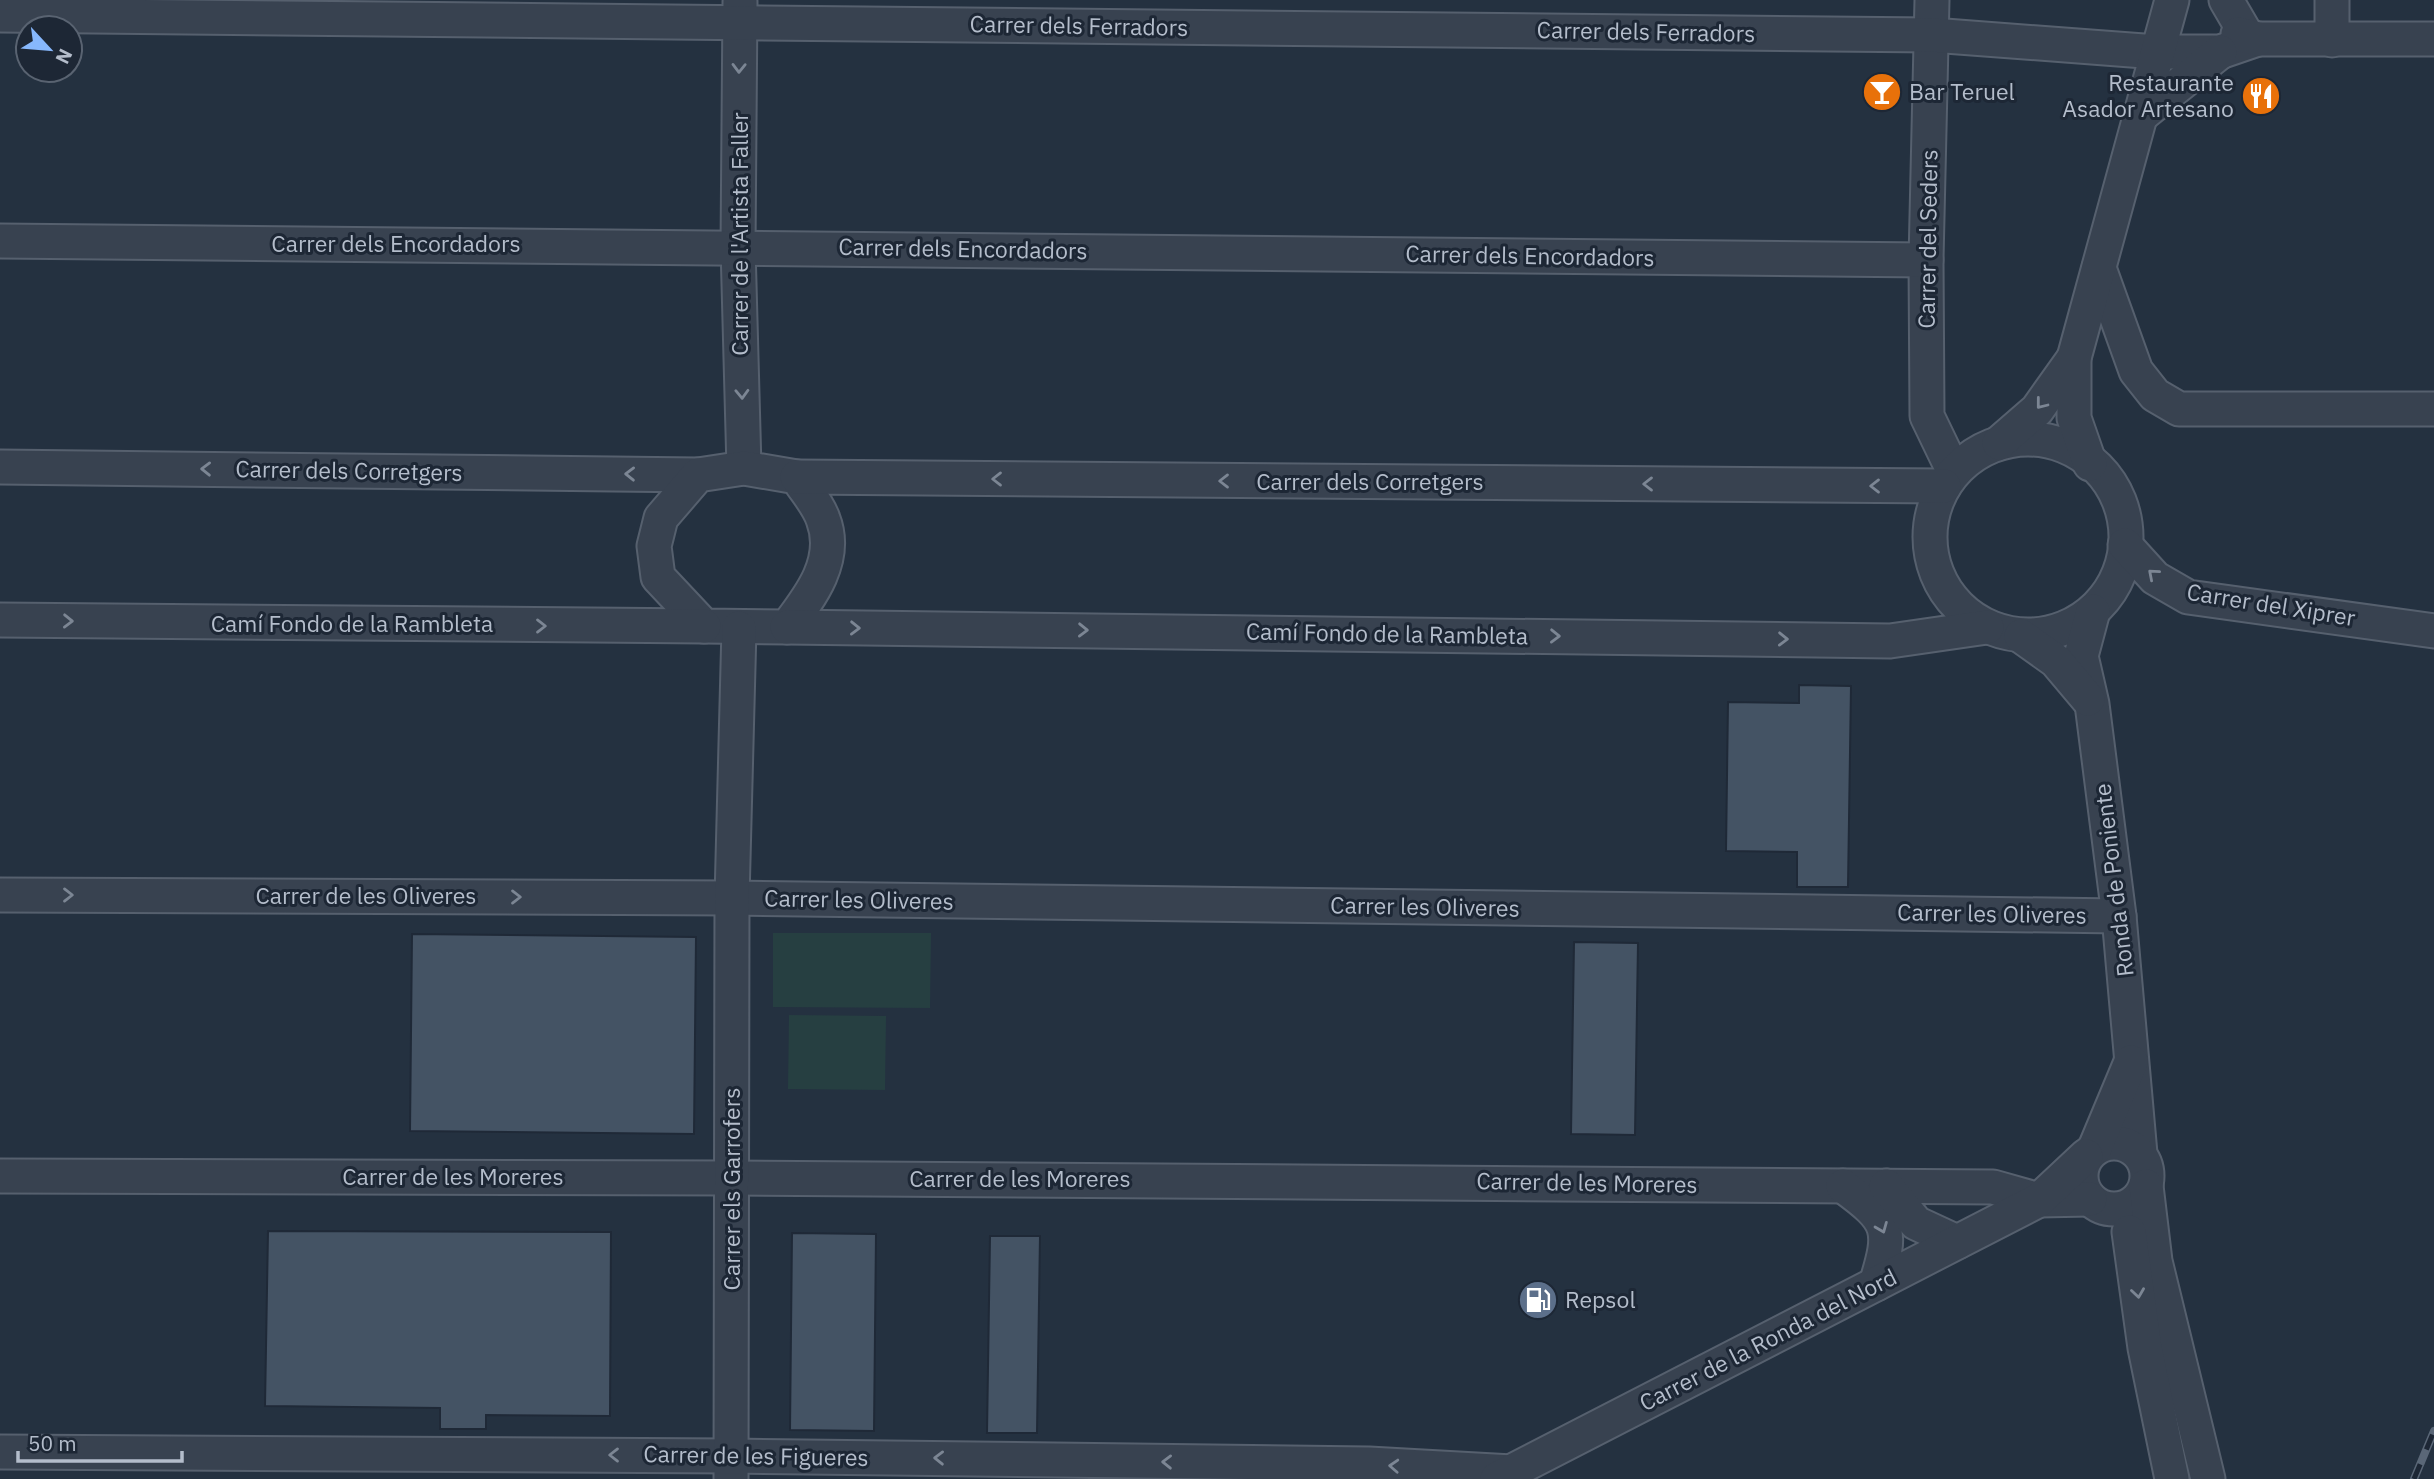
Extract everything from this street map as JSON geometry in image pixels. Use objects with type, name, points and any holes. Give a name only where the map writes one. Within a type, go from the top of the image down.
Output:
[{"type":"street","name":"Carrer del Seders","points":[[1932,0],[1926,260],[1927,416],[1949,479]]},
{"type":"street","points":[[2140,116],[2242,43],[2225,0]]},
{"type":"street","points":[[2332,0],[2332,40]]},
{"type":"street","name":"Carrer dels Ferradors","points":[[0,15],[740,11],[1932,35],[2164,28],[2242,43],[2434,39]]},
{"type":"street","name":"Carrer de l'Artista Faller","points":[[740,11],[738,247],[744,468]]},
{"type":"street","points":[[2090,464],[2074,418],[2074,358],[2164,28]]},
{"type":"street","name":"Carrer dels Encordadors","points":[[0,241],[1926,260]]},
{"type":"street","points":[[2099,268],[2136,371],[2155,394],[2179,409],[2434,409]]},
{"type":"street","points":[[2074,358],[2037,410],[1999,443],[1981,451],[1949,479],[1931,518],[1930,552],[1935,571],[1952,601],[1987,627],[2021,636],[2056,661],[2092,704]]},
{"type":"street","points":[[1999,443],[2033,439],[2066,446],[2105,475],[2121,505],[2126,534],[2122,568],[2114,584],[2093,611],[2054,632],[2021,636]]},
{"type":"street","name":"Carrer dels Corretgers","points":[[0,467],[698,475]]},
{"type":"street","points":[[744,468],[797,477],[824,519],[828,552],[816,589],[787,627],[704,626],[658,577],[654,546],[661,518],[698,475],[744,468]]},
{"type":"street","name":"Carrer dels Corretgers","points":[[797,477],[1949,479]]},
{"type":"street","name":"Carrer del Xiprer","points":[[2124,545],[2155,578],[2188,597],[2434,631]]},
{"type":"street","name":"Ronda de Poniente","points":[[2093,611],[2081,656],[2092,704],[2119,916],[2140,1154]]},
{"type":"street","name":"Camí Fondo de la Rambleta","points":[[0,620],[704,626]]},
{"type":"street","name":"Camí Fondo de la Rambleta","points":[[787,627],[1890,640],[1987,627]]},
{"type":"street","name":"Carrer els Garrofers","points":[[732,1467],[732,898],[738,628]]},
{"type":"street","name":"Carrer de les Oliveres","points":[[0,895],[732,898]]},
{"type":"street","name":"Carrer les Oliveres","points":[[732,898],[2119,916]]},
{"type":"street","name":"Ronda de Poniente","points":[[2091,1152],[2133,1056]]},
{"type":"street","points":[[2155,1261],[2080,1179],[2091,1152],[2109,1142],[2120,1143],[2140,1154],[2148,1175],[2146,1186],[2155,1261],[2208,1479]]},
{"type":"street","name":"Carrer de la Ronda del Nord","points":[[1508,1476],[2039,1200],[2091,1152]]},
{"type":"street","name":"Carrer de les Moreres","points":[[0,1176],[1993,1187],[2039,1200]]},
{"type":"street","points":[[1843,1186],[1875,1209],[1888,1243],[1876,1284]]},
{"type":"street","points":[[1886,1186],[1916,1223],[1957,1242]]},
{"type":"street","points":[[2109,1211],[2132,1204],[2146,1186]]},
{"type":"street","name":"Carrer de la Ronda del Nord","points":[[2039,1200],[2109,1211]]},
{"type":"street","points":[[2109,1211],[2145,1348],[2172,1479]]},
{"type":"street","name":"Carrer de les Figueres","points":[[0,1452],[153,1466],[1369,1464],[1508,1476]]},
{"type":"green space","points":[[773,933],[931,933],[930,1008],[773,1007]]},
{"type":"green space","points":[[789,1015],[886,1016],[885,1090],[788,1089]]},
{"type":"building","points":[[1799,685],[1851,686],[1848,887],[1797,887],[1797,852],[1726,851],[1728,702],[1799,703]]},
{"type":"building","points":[[412,934],[696,937],[694,1134],[410,1131]]},
{"type":"building","points":[[1574,942],[1638,943],[1635,1135],[1571,1134]]},
{"type":"building","points":[[268,1231],[611,1232],[610,1416],[486,1415],[486,1429],[440,1429],[440,1408],[265,1406]]},
{"type":"building","points":[[792,1233],[876,1234],[874,1431],[790,1430]]},
{"type":"building","points":[[990,1236],[1040,1236],[1037,1433],[987,1433]]},
{"type":"railway","points":[[2414,1479],[2434,1431]]},
{"type":"place","name":"Bar Teruel","points":[[1882,92]]},
{"type":"place","name":"Restaurante Asador Artesano","points":[[2261,96]]},
{"type":"place","name":"Repsol","points":[[1538,1300]]}]
